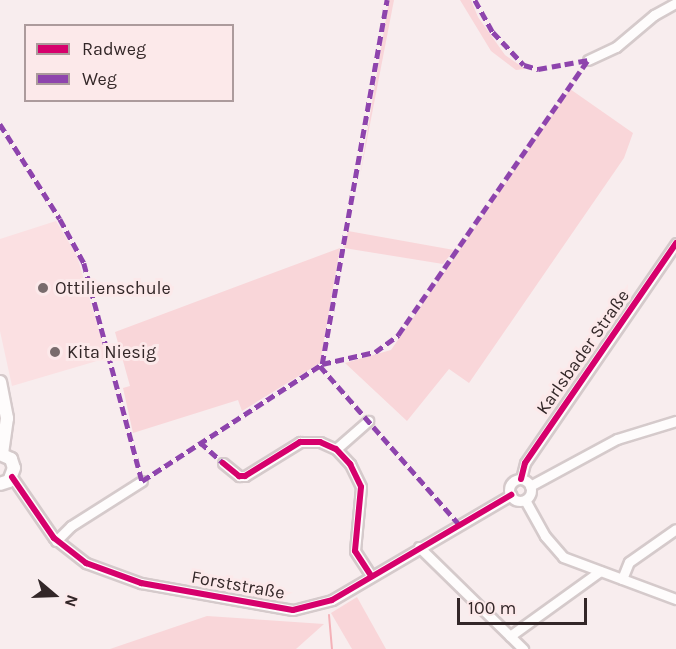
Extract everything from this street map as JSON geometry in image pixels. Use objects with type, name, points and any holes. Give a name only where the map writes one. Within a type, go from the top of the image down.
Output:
[{"type":"main road","points":[[0,382],[7,417],[1,454],[13,463],[12,477],[0,484]]},
{"type":"street","points":[[588,60],[616,47],[654,15],[676,3]]},
{"type":"street","name":"Karlsbader Straße","points":[[521,479],[525,463],[676,243]]},
{"type":"street","points":[[336,449],[368,421]]},
{"type":"street","points":[[530,486],[617,439],[676,421]]},
{"type":"street","points":[[223,464],[238,476],[245,476],[300,442],[320,442],[336,449],[350,464],[361,487],[355,551],[371,576]]},
{"type":"street","name":"Forststraße","points":[[12,477],[56,541],[74,557],[119,577],[275,608],[304,609],[323,604],[511,495]]},
{"type":"street","points":[[530,486],[521,479],[510,486],[511,495],[525,500],[559,554],[676,599]]},
{"type":"street","points":[[56,541],[71,526],[142,481]]},
{"type":"street","points":[[525,500],[530,494],[530,486]]},
{"type":"street","points":[[622,579],[629,562],[676,529]]},
{"type":"street","points":[[419,548],[523,649]]},
{"type":"street","points":[[510,636],[600,571]]},
{"type":"shaded area","points":[[389,0],[394,0],[360,176]]},
{"type":"shaded area","points":[[460,0],[471,0],[478,17],[505,55],[525,69],[516,70],[491,51]]},
{"type":"shaded area","points":[[570,89],[633,133],[624,158],[469,383],[449,369],[407,421],[345,363],[391,350]]},
{"type":"shaded area","name":"Ottilienschule","points":[[56,221],[77,256],[107,358],[12,386],[0,331],[0,239]]},
{"type":"shaded area","points":[[348,231],[454,250],[443,264],[344,248]]},
{"type":"shaded area","points":[[340,248],[320,363],[242,411],[238,400],[133,433],[123,388],[130,386],[115,332]]},
{"type":"shaded area","points":[[357,597],[386,649],[352,649],[331,613]]},
{"type":"shaded area","points":[[207,616],[324,624],[296,649],[110,649]]},
{"type":"waterway","points":[[329,615],[332,649]]},
{"type":"marked path","points":[[0,124],[60,219],[84,263],[142,481],[322,364],[387,0]]},
{"type":"marked path","points":[[475,0],[493,32],[524,65],[538,69],[588,60]]},
{"type":"marked path","points":[[322,364],[375,352],[398,335],[588,60]]},
{"type":"marked path","points":[[320,366],[459,524]]},
{"type":"marked path","points":[[200,442],[223,463]]},
{"type":"cycle path","points":[[521,479],[525,463],[676,243]]},
{"type":"cycle path","points":[[223,463],[239,476],[245,476],[300,442],[320,442],[336,449],[350,464],[361,487],[355,551],[371,576]]},
{"type":"cycle path","points":[[12,477],[54,538],[86,563],[141,583],[293,610],[332,600],[511,495]]},
{"type":"place","name":"Ottilienschule","points":[[43,288]]},
{"type":"place","name":"Kita Niesig","points":[[55,352]]}]
